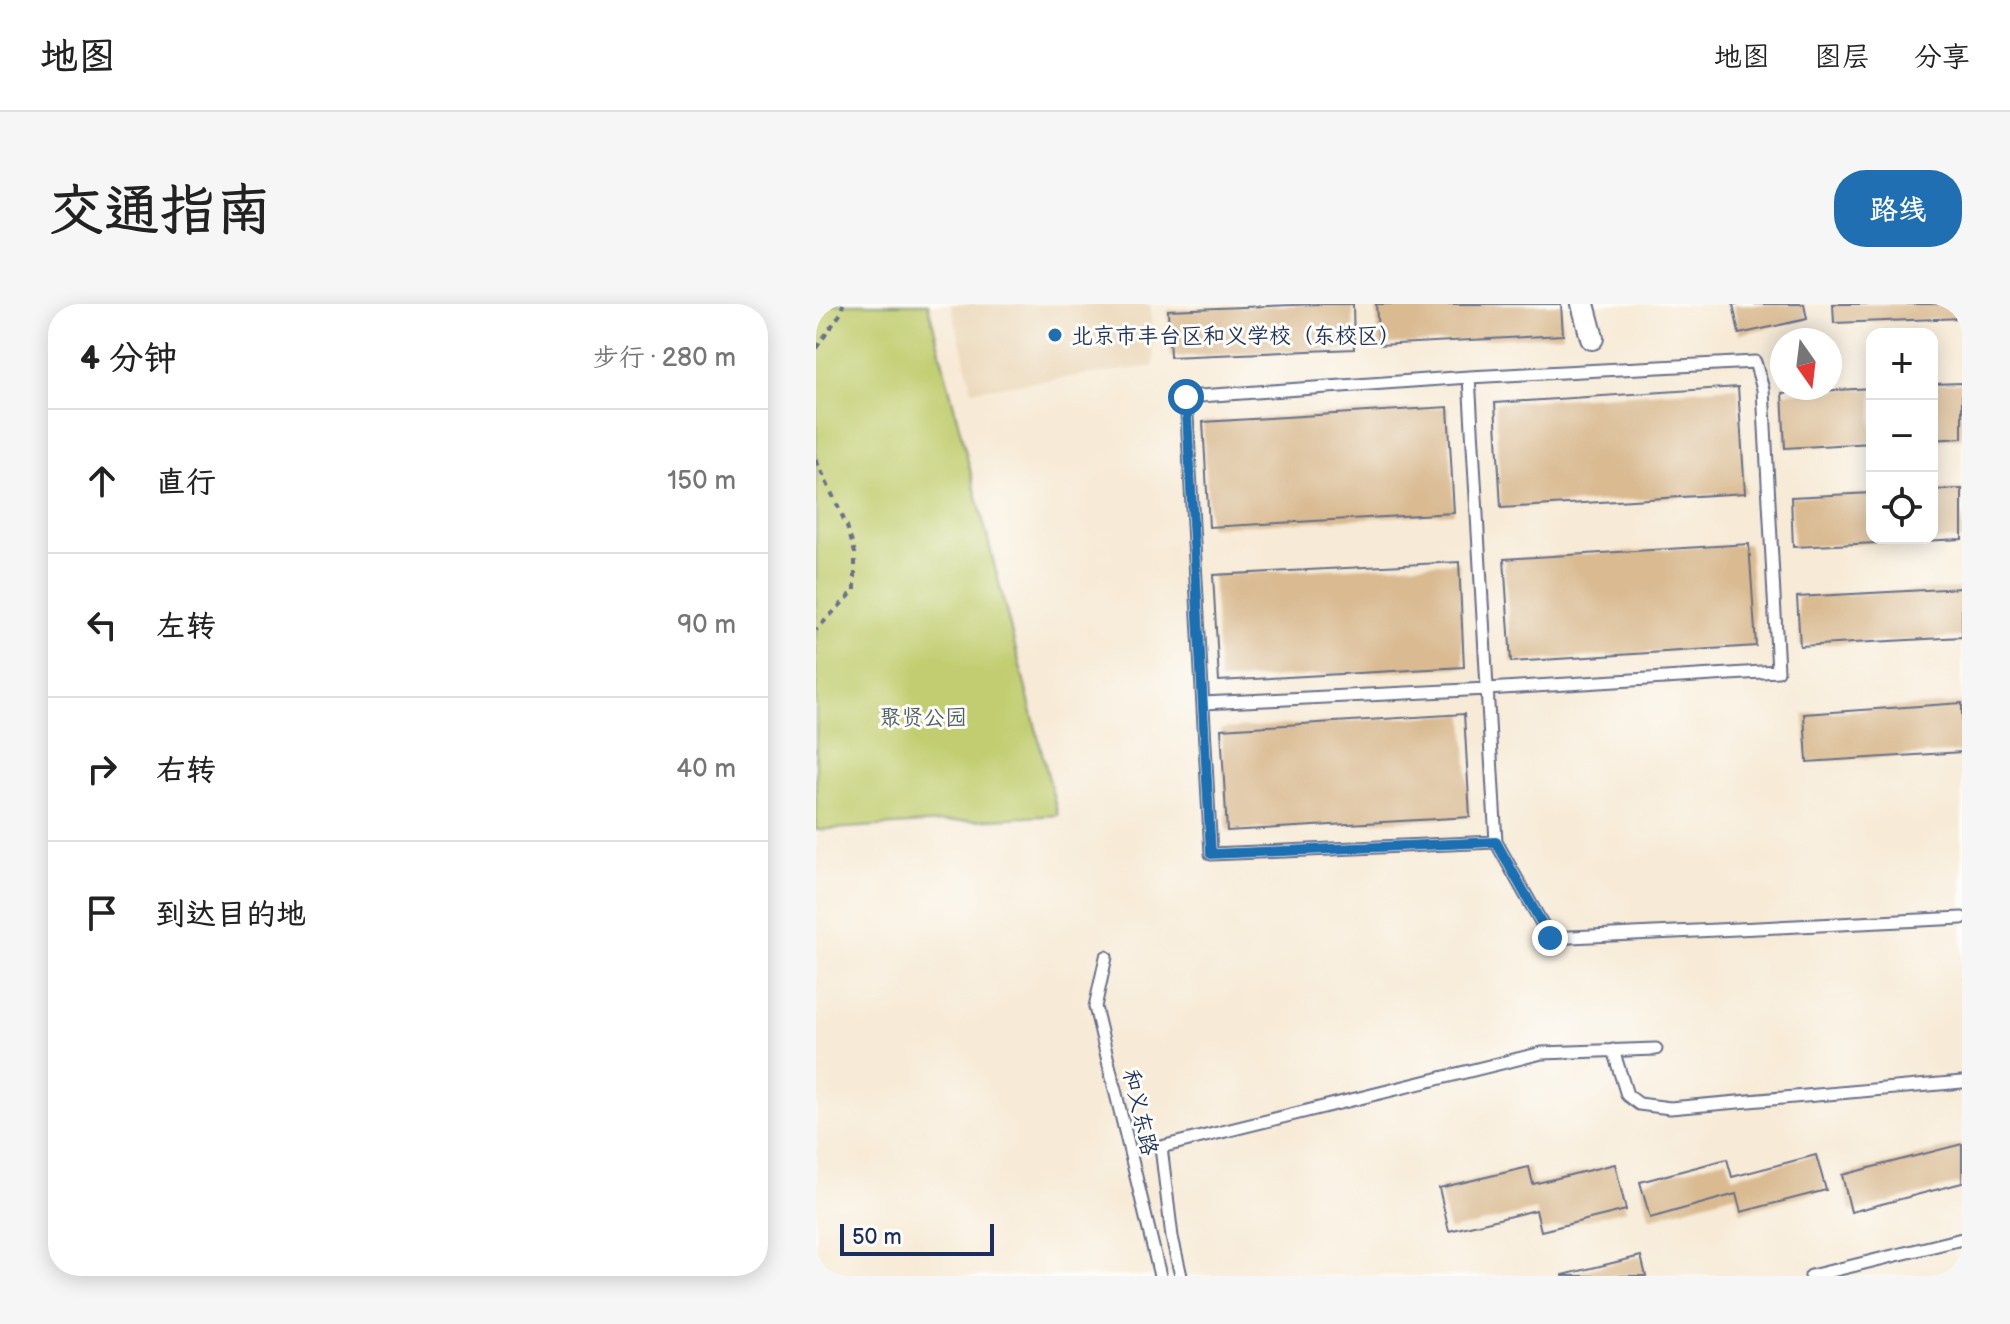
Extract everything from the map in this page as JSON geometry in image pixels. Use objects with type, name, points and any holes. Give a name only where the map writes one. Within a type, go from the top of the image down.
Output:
[{"type":"street","points":[[1583,304],[1592,338]]},
{"type":"lane","points":[[1203,703],[1778,671],[1763,389],[1755,362],[1469,377],[1186,397],[1211,854],[1496,842]]},
{"type":"lane","points":[[1469,377],[1496,842],[1550,938],[1962,918]]},
{"type":"lane","name":"和义东路","points":[[1106,957],[1095,1007],[1160,1276]]},
{"type":"lane","points":[[1181,1276],[1172,1237],[1161,1147],[1542,1053],[1656,1049]]},
{"type":"lane","points":[[1613,1050],[1627,1095],[1639,1104],[1670,1108],[1962,1082]]},
{"type":"lane","points":[[1811,1276],[1962,1239]]},
{"type":"path","points":[[816,348],[841,313],[843,304]]},
{"type":"path","points":[[816,460],[847,526],[855,553],[855,590],[816,630]]},
{"type":"shaded area","name":"北京市丰台区和义学校（东校区）","points":[[951,304],[1150,304],[1154,366],[972,390]]},
{"type":"green space","name":"聚贤公园","points":[[816,304],[928,304],[1058,815],[816,830]]},
{"type":"building","points":[[1353,304],[1354,349],[1170,357],[1168,310]]},
{"type":"building","points":[[1376,304],[1561,304],[1563,335],[1379,345]]},
{"type":"building","points":[[1733,304],[1804,304],[1807,319],[1739,334]]},
{"type":"building","points":[[1833,304],[1962,304],[1962,318],[1834,323]]},
{"type":"building","points":[[1962,383],[1962,438],[1938,440],[1938,384]]},
{"type":"building","points":[[1738,387],[1745,493],[1501,508],[1495,403]]},
{"type":"building","points":[[1866,388],[1866,443],[1785,448],[1782,400],[1842,400],[1842,390]]},
{"type":"building","points":[[1448,407],[1454,513],[1209,527],[1203,422]]},
{"type":"building","points":[[1962,489],[1962,539],[1938,540],[1938,490]]},
{"type":"building","points":[[1866,493],[1866,544],[1793,547],[1791,497]]},
{"type":"building","points":[[1749,544],[1756,646],[1511,662],[1504,559]]},
{"type":"building","points":[[1459,562],[1464,667],[1219,681],[1213,575]]},
{"type":"building","points":[[1962,588],[1962,637],[1800,646],[1797,597]]},
{"type":"building","points":[[1962,703],[1962,752],[1807,762],[1804,714]]},
{"type":"building","points":[[1464,714],[1470,817],[1227,831],[1221,729]]},
{"type":"building","points":[[1962,1144],[1962,1183],[1851,1212],[1842,1175]]},
{"type":"building","points":[[1816,1155],[1826,1190],[1741,1212],[1736,1194],[1650,1218],[1640,1182],[1727,1159],[1732,1177]]},
{"type":"building","points":[[1615,1164],[1626,1210],[1541,1231],[1536,1210],[1449,1231],[1439,1188],[1529,1167],[1533,1184]]},
{"type":"building","points":[[1641,1256],[1646,1276],[1563,1276],[1563,1275]]},
{"type":"place","name":"北京市丰台区和义学校（东校区）","points":[[1055,335]]},
{"type":"route","points":[[1186,397],[1211,854],[1496,842],[1550,938]]}]
